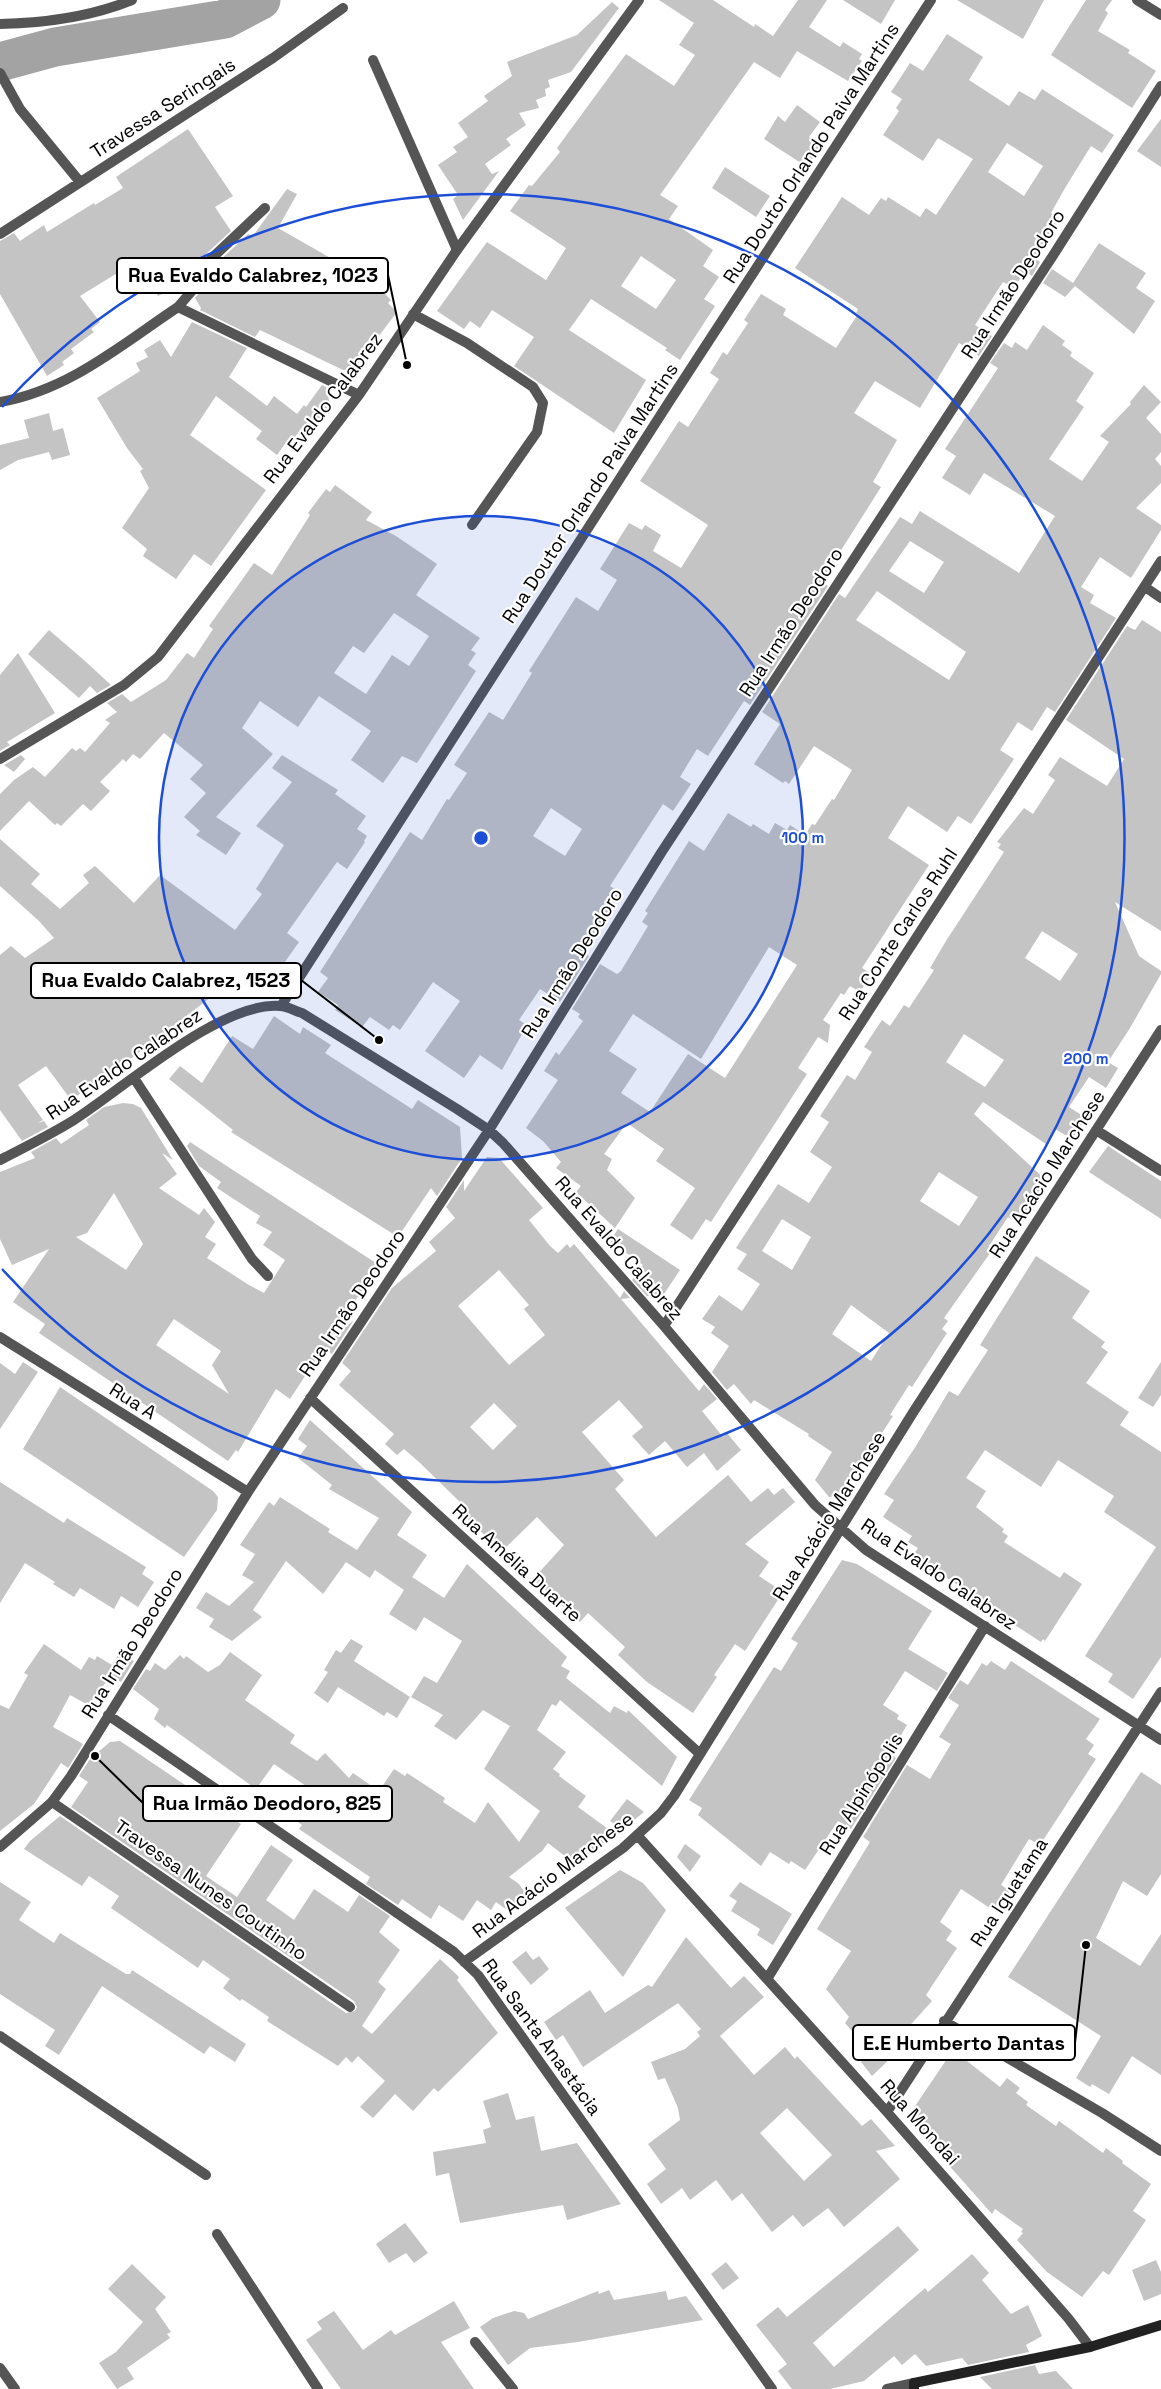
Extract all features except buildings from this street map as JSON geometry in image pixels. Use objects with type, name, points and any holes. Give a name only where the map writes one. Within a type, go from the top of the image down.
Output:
[{"type":"street","points":[[0,24],[26,24],[82,16],[132,0]]},
{"type":"street","name":"Rua Evaldo Calabrez","points":[[0,759],[124,686],[158,657],[359,395],[457,250],[639,0]]},
{"type":"street","name":"Rua Doutor Orlando Paiva Martins","points":[[281,1006],[664,410],[931,0]]},
{"type":"street","points":[[1138,0],[1161,15]]},
{"type":"street","name":"Travessa Seringais","points":[[0,234],[273,58],[343,8]]},
{"type":"street","points":[[373,60],[457,250]]},
{"type":"street","points":[[0,73],[20,109],[80,182]]},
{"type":"street","name":"Rua Irmão Deodoro","points":[[0,1847],[52,1802],[72,1776],[108,1715],[248,1492],[489,1130],[661,853],[1054,254],[1161,86]]},
{"type":"street","points":[[0,402],[47,390],[74,377],[99,362],[178,307],[196,286],[211,259],[265,208]]},
{"type":"street","points":[[178,307],[359,395]]},
{"type":"street","points":[[413,314],[467,342],[533,387],[543,403],[537,432],[472,525]]},
{"type":"street","name":"Rua Conte Carlos Ruhl","points":[[664,1326],[1161,561]]},
{"type":"street","points":[[1144,588],[1161,598]]},
{"type":"street","name":"Rua Evaldo Calabrez","points":[[0,1160],[73,1121],[207,1028],[250,1010],[281,1006],[302,1013],[489,1130],[531,1172],[815,1505],[842,1530],[866,1550],[1161,1740]]},
{"type":"street","name":"Rua Acácio Marchese","points":[[464,1962],[638,1836],[674,1796],[842,1530],[914,1411],[1161,1030]]},
{"type":"street","points":[[134,1078],[252,1259],[268,1276]]},
{"type":"street","points":[[1096,1130],[1161,1171]]},
{"type":"street","name":"Rua A","points":[[0,1337],[248,1492]]},
{"type":"street","name":"Rua Amélia Duarte","points":[[310,1398],[700,1754]]},
{"type":"street","name":"Rua Alpinópolis","points":[[767,1979],[985,1626]]},
{"type":"street","name":"Rua Iguatama","points":[[887,2112],[1161,1692]]},
{"type":"street","name":"Rua Santa Anastácia","points":[[108,1715],[454,1952],[478,1975],[772,2389]]},
{"type":"street","name":"Travessa Nunes Coutinho","points":[[52,1802],[350,2007]]},
{"type":"street","name":"Rua Mondai","points":[[638,1836],[887,2112],[1068,2318],[1090,2347]]},
{"type":"street","points":[[944,2022],[1102,2113],[1161,2151]]},
{"type":"street","points":[[0,2036],[206,2175]]},
{"type":"street","points":[[217,2234],[318,2389]]},
{"type":"street","points":[[887,2389],[914,2386],[1090,2347],[1161,2324]]},
{"type":"street","points":[[475,2342],[513,2389]]},
{"type":"street","points":[[0,2368],[15,2389]]},
{"type":"waterway","points":[[0,62],[55,47],[225,19],[261,0]]},
{"type":"place","name":"Rua Evaldo Calabrez, 1023","points":[[407,365]]},
{"type":"place","name":"Rua Evaldo Calabrez, 1523","points":[[379,1040]]},
{"type":"place","name":"Rua Irmão Deodoro, 825","points":[[95,1756]]},
{"type":"place","name":"E.E Humberto Dantas","points":[[1086,1945]]}]
